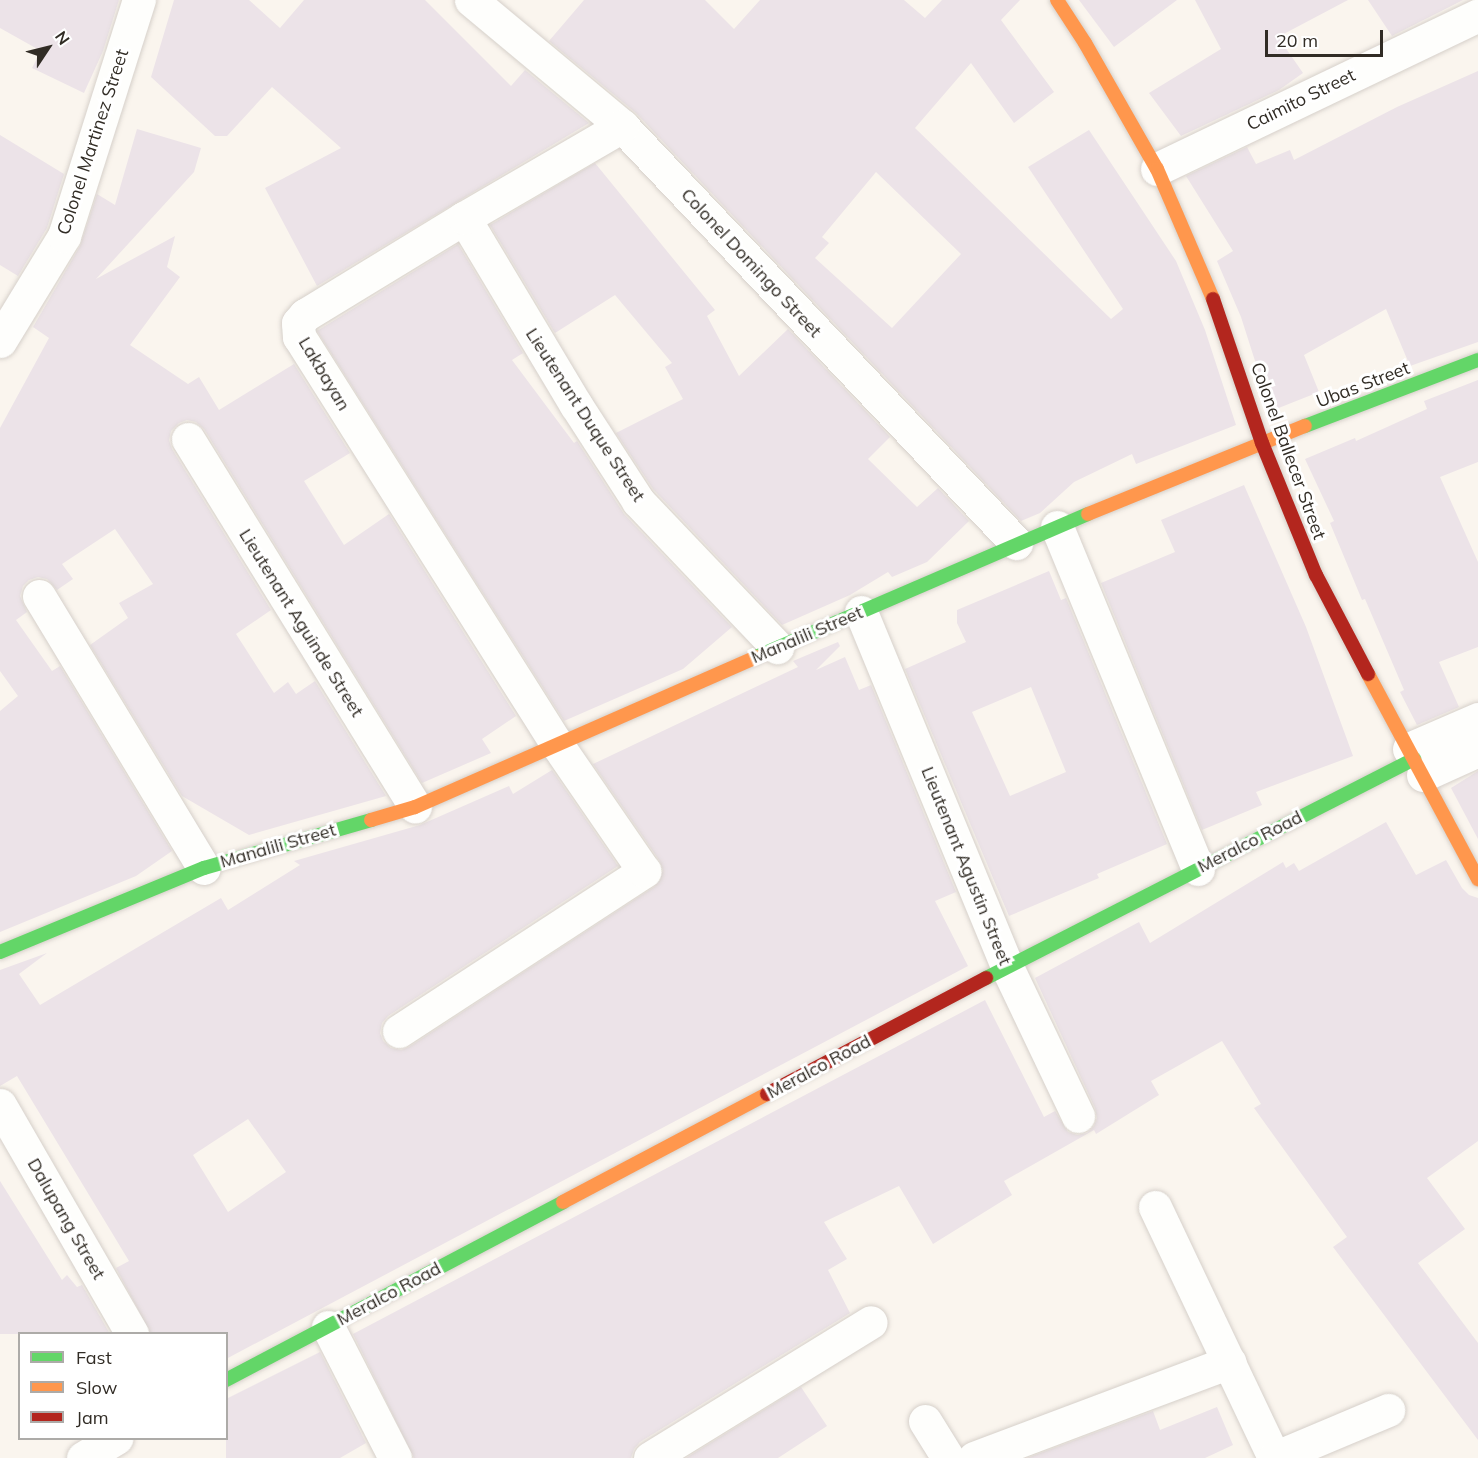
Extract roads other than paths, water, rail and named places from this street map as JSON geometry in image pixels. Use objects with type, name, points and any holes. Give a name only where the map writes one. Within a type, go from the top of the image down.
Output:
[{"type":"street","name":"Colonel Martinez Street","points":[[0,341],[64,236],[139,0]]},
{"type":"street","name":"Colonel Domingo Street","points":[[471,0],[622,126],[1016,543]]},
{"type":"street","name":"Colonel Ballecer Street","points":[[1056,0],[1085,43],[1157,169],[1223,322],[1262,443],[1316,575],[1478,879]]},
{"type":"street","name":"Caimito Street","points":[[1157,169],[1478,15]]},
{"type":"street","name":"Lakbayan","points":[[556,743],[299,337],[298,323],[305,315],[464,218],[622,126]]},
{"type":"street","name":"Lieutenant Duque Street","points":[[464,218],[576,405],[639,501],[777,647]]},
{"type":"street","name":"Ubas Street","points":[[1262,443],[1478,360]]},
{"type":"street","name":"Lieutenant Aguinde Street","points":[[188,439],[415,807]]},
{"type":"street","name":"Manalili Street","points":[[0,952],[204,868],[415,807],[556,743],[1016,543],[1262,443]]},
{"type":"street","points":[[1057,527],[1198,869]]},
{"type":"street","points":[[39,596],[204,868]]},
{"type":"street","name":"Lieutenant Agustin Street","points":[[861,612],[1007,967],[1078,1116]]},
{"type":"street","points":[[1415,761],[1478,719]]},
{"type":"street","points":[[399,1031],[644,871],[556,743]]},
{"type":"street","points":[[1415,761],[1478,750]]},
{"type":"street","name":"Meralco Road","points":[[228,1379],[1007,967],[1415,761]]},
{"type":"street","name":"Dalupang Street","points":[[0,1105],[131,1332]]},
{"type":"street","points":[[1155,1207],[1274,1458],[1388,1410]]},
{"type":"street","points":[[650,1458],[871,1322]]},
{"type":"street","points":[[328,1327],[395,1458]]},
{"type":"street","points":[[974,1458],[1230,1362]]},
{"type":"street","points":[[925,1421],[948,1458]]},
{"type":"street","points":[[83,1458],[117,1446]]}]
